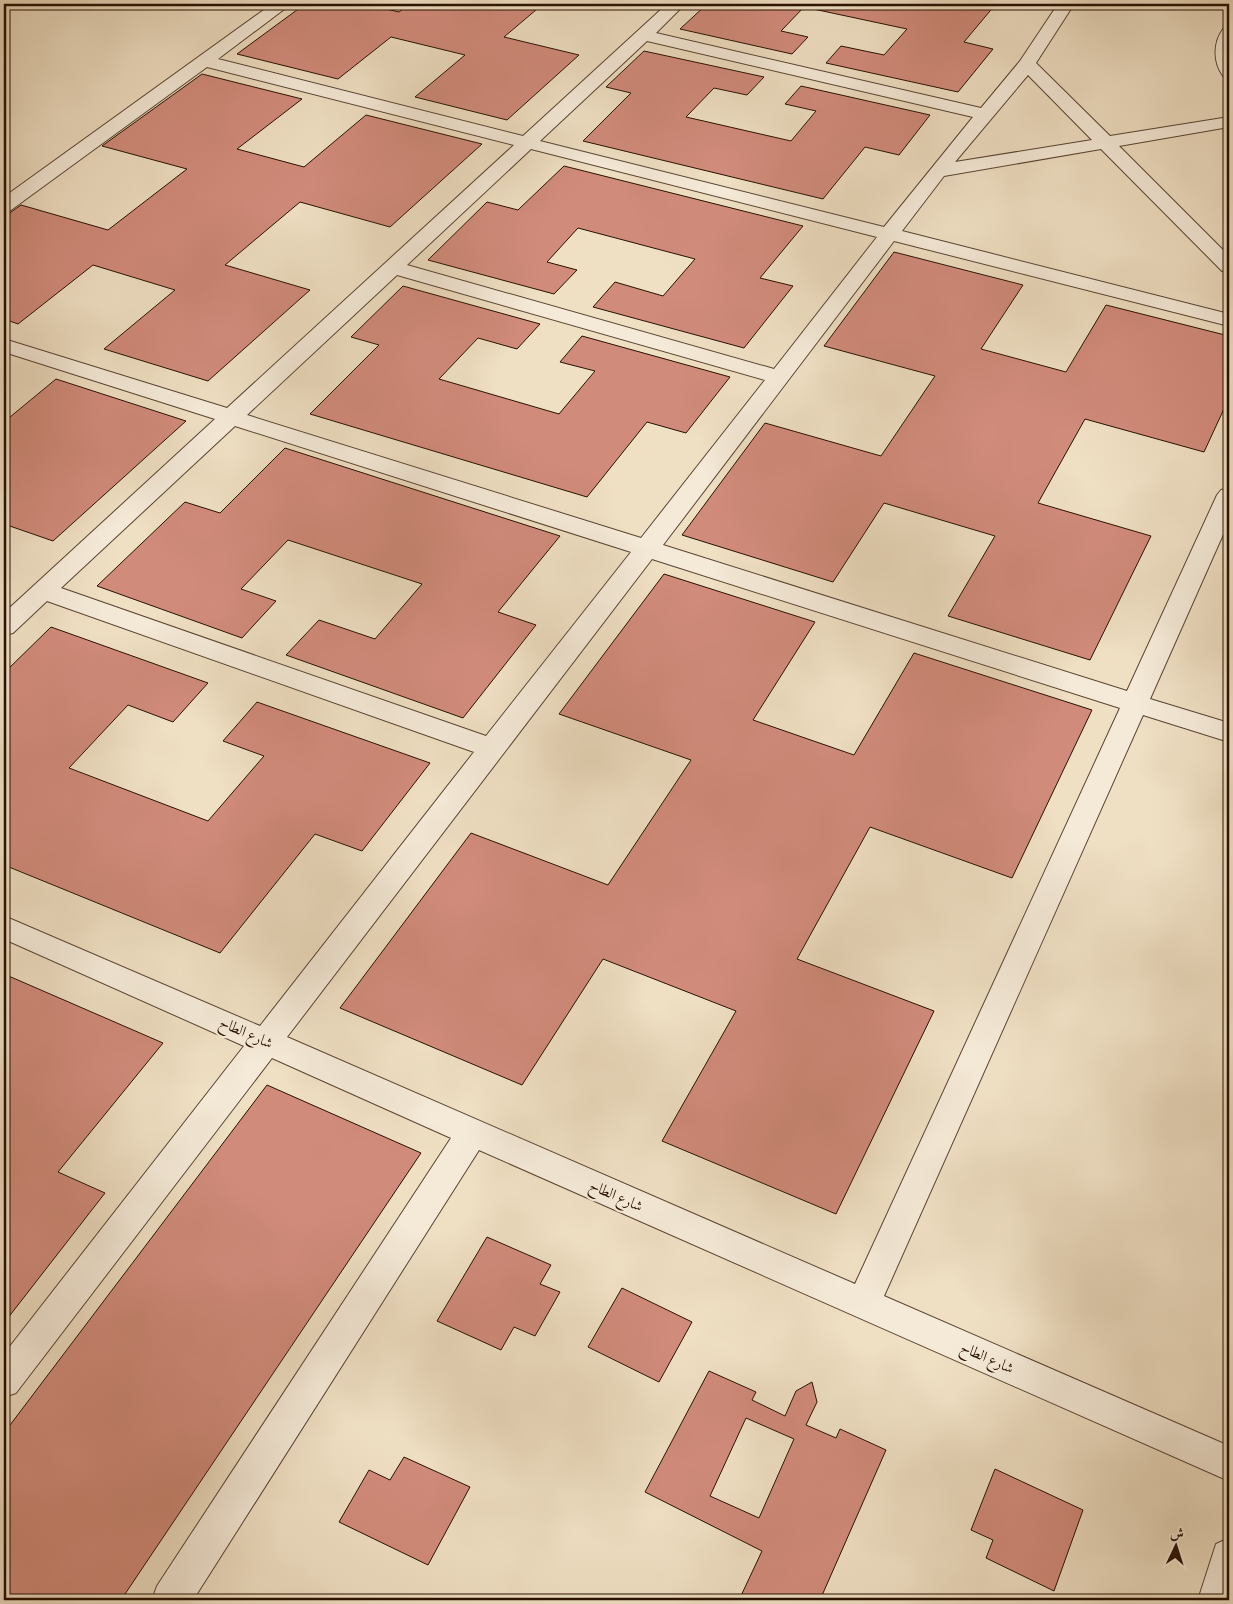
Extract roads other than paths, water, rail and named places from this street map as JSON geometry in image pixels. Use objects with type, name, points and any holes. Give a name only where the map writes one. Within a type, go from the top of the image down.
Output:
[{"type":"street","points":[[4,206],[283,4]]},
{"type":"street","points":[[4,627],[677,4]]},
{"type":"street","points":[[4,1381],[889,235],[1027,64],[1066,4]]},
{"type":"street","points":[[1229,34],[1223,52],[1229,72]]},
{"type":"street","points":[[644,35],[985,114]]},
{"type":"street","points":[[203,61],[1229,320]]},
{"type":"street","points":[[1027,64],[1229,267]]},
{"type":"street","points":[[938,172],[1229,122]]},
{"type":"street","points":[[392,267],[779,377]]},
{"type":"street","points":[[4,345],[1229,733]]},
{"type":"street","points":[[863,1304],[1229,495]]},
{"type":"street","points":[[43,591],[491,748]]},
{"type":"street","name":"شارع الطاح","points":[[4,927],[1229,1464]]},
{"type":"street","points":[[171,1600],[472,1133]]},
{"type":"street","points":[[1217,1600],[1229,1557]]}]
